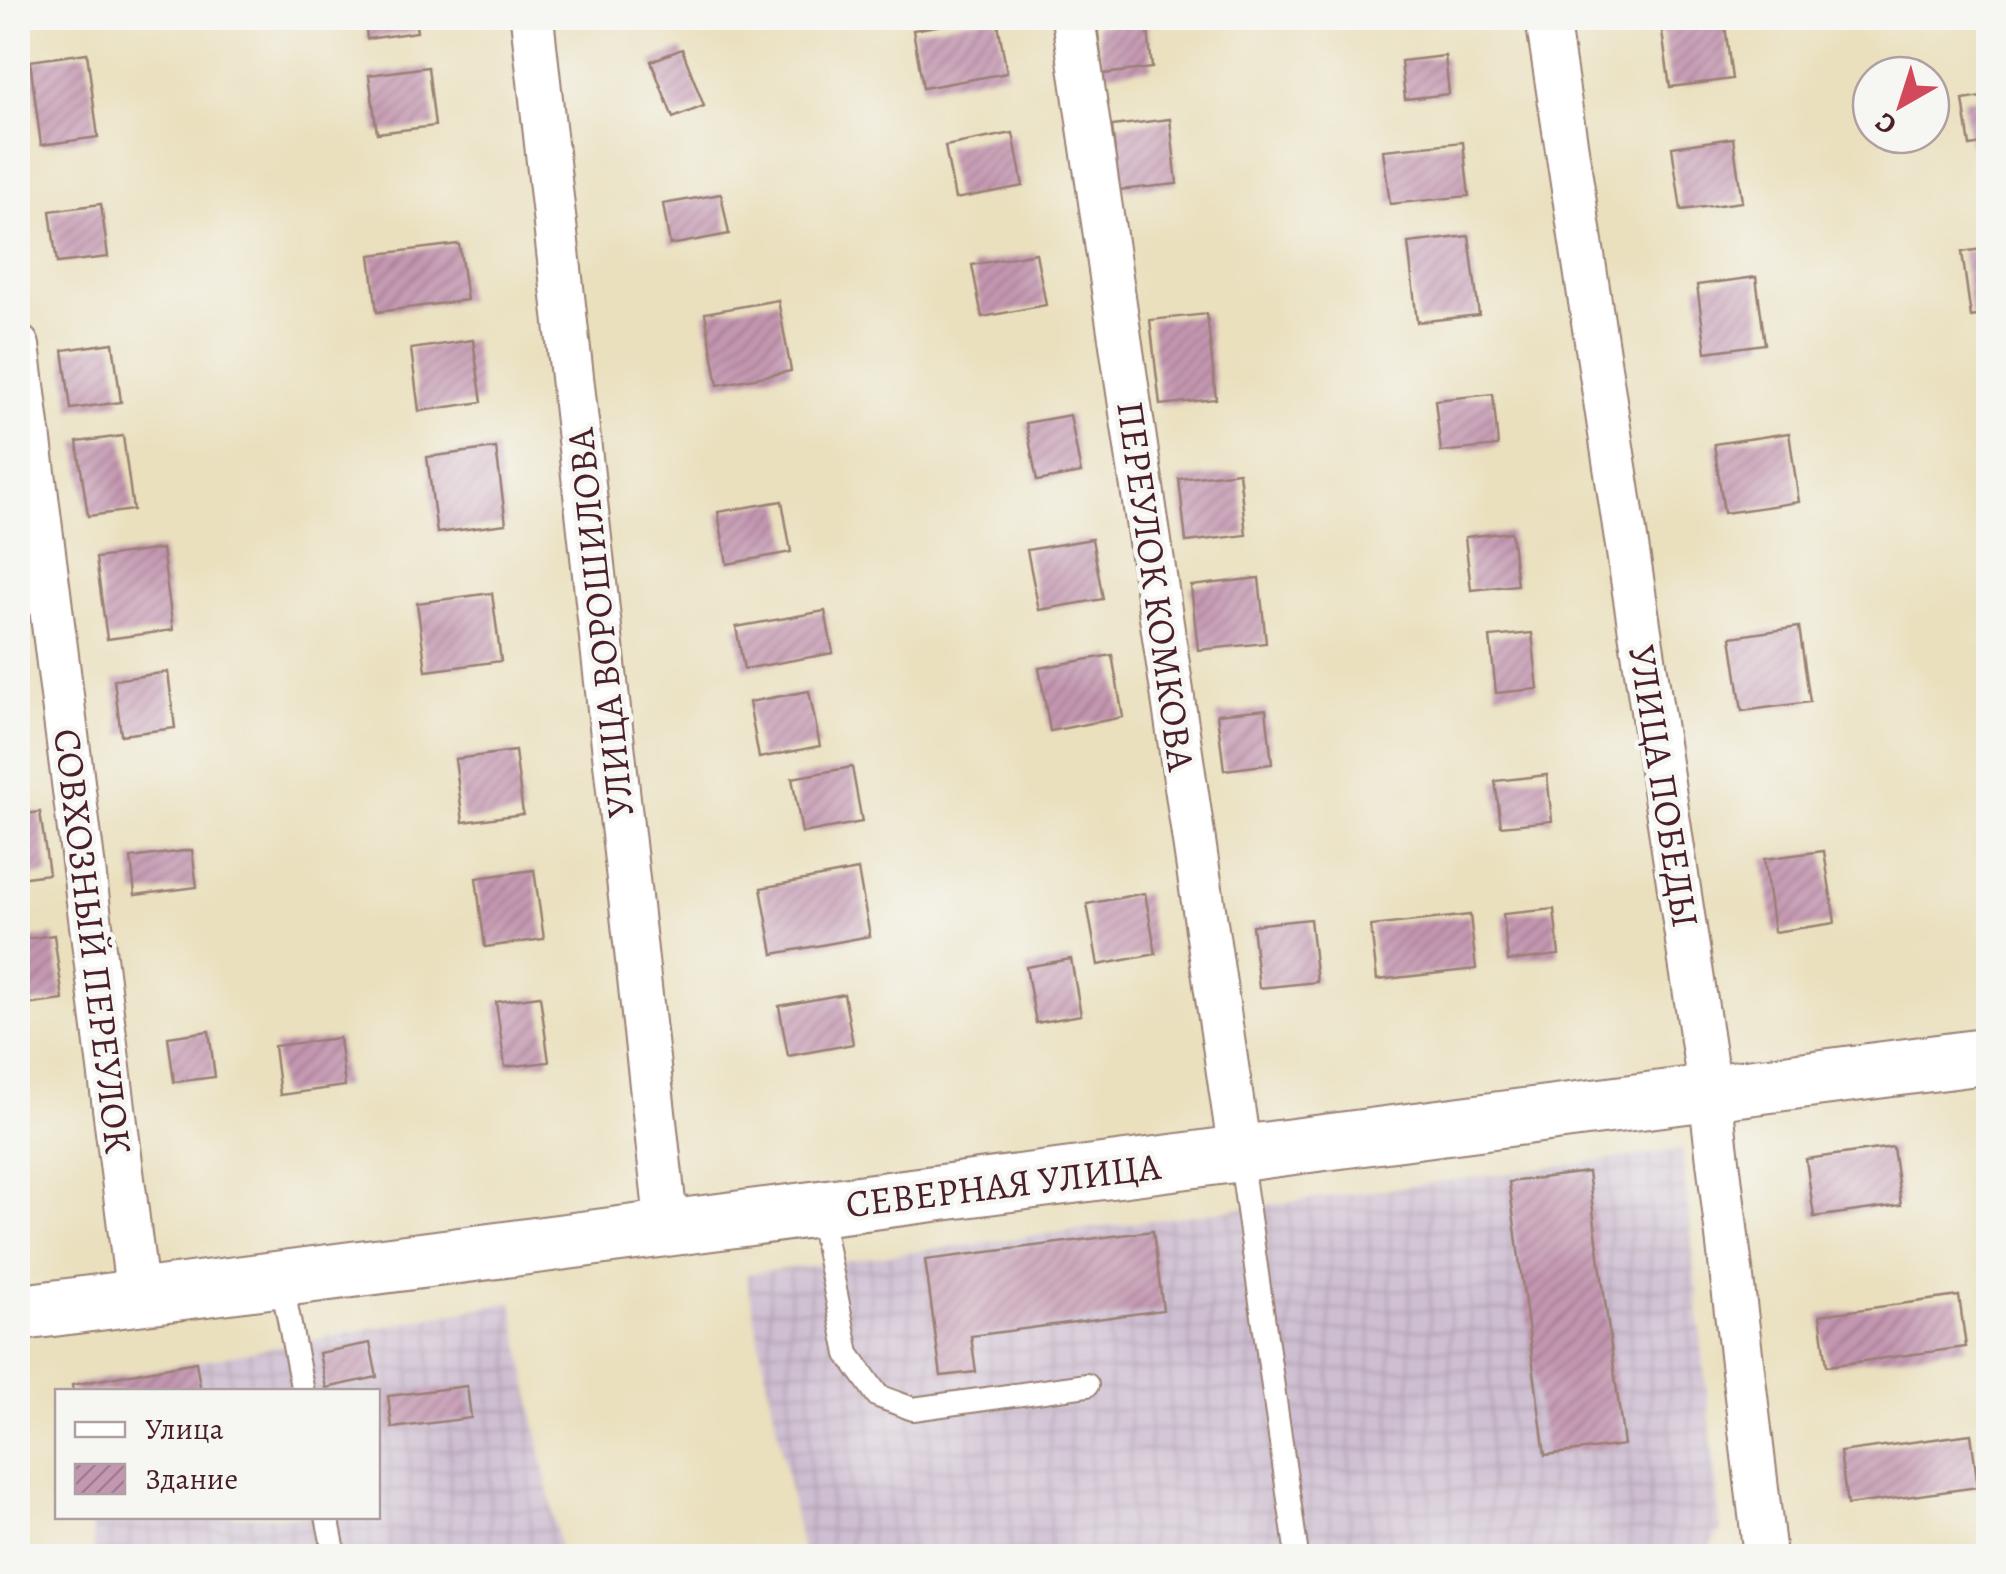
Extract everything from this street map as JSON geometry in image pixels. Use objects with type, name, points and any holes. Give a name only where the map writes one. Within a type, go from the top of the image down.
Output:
[{"type":"street","name":"УЛИЦА ВОРОШИЛОВА","points":[[532,18],[667,1229]]},
{"type":"street","name":"ПЕРЕУЛОК КОМКОВА","points":[[1073,18],[1240,1154]]},
{"type":"street","name":"УЛИЦА ПОБЕДЫ","points":[[1547,18],[1710,1092],[1766,1556]]},
{"type":"street","name":"СОВХОЗНЫЙ ПЕРЕУЛОК","points":[[18,346],[138,1298]]},
{"type":"street","name":"СЕВЕРНАЯ УЛИЦА","points":[[18,1314],[1988,1056]]},
{"type":"lane","points":[[1240,1154],[1297,1556]]},
{"type":"lane","points":[[819,1209],[848,1354],[878,1396],[914,1410],[1087,1385]]},
{"type":"lane","points":[[281,1279],[302,1389]]},
{"type":"lane","points":[[328,1519],[335,1556]]},
{"type":"shaded area","points":[[1682,1150],[1721,1531],[1703,1556],[803,1556],[746,1274]]},
{"type":"shaded area","points":[[512,1302],[561,1556],[95,1556],[90,1519],[380,1519],[380,1389],[201,1389],[196,1362]]},
{"type":"building","points":[[365,18],[415,18],[417,32],[367,39]]},
{"type":"building","points":[[997,18],[1007,73],[923,88],[913,30]]},
{"type":"building","points":[[1724,18],[1732,79],[1670,87],[1661,25]]},
{"type":"building","points":[[1147,20],[1152,68],[1103,74],[1097,25]]},
{"type":"building","points":[[682,49],[704,106],[673,118],[651,61]]},
{"type":"building","points":[[87,53],[98,137],[41,145],[30,61]]},
{"type":"building","points":[[1445,56],[1449,94],[1405,99],[1401,61]]},
{"type":"building","points":[[428,67],[435,126],[377,133],[369,75]]},
{"type":"building","points":[[1988,96],[1988,143],[1970,146],[1963,100]]},
{"type":"building","points":[[1170,119],[1177,184],[1119,190],[1112,126]]},
{"type":"building","points":[[1013,133],[1023,186],[955,199],[945,146]]},
{"type":"building","points":[[1733,138],[1742,202],[1681,210],[1672,147]]},
{"type":"building","points":[[1463,142],[1469,196],[1390,204],[1383,150]]},
{"type":"building","points":[[721,194],[729,234],[670,245],[663,204]]},
{"type":"building","points":[[101,204],[108,257],[57,263],[50,211]]},
{"type":"building","points":[[1469,236],[1479,315],[1417,322],[1408,243]]},
{"type":"building","points":[[459,244],[467,300],[377,312],[370,255]]},
{"type":"building","points":[[1988,248],[1988,314],[1971,317],[1962,252]]},
{"type":"building","points":[[1036,253],[1046,305],[982,317],[972,265]]},
{"type":"building","points":[[1756,277],[1765,344],[1706,352],[1697,285]]},
{"type":"building","points":[[778,300],[791,371],[718,385],[705,313]]},
{"type":"building","points":[[1207,314],[1216,399],[1160,405],[1150,320]]},
{"type":"building","points":[[473,340],[482,402],[419,411],[411,349]]},
{"type":"building","points":[[113,343],[121,402],[71,409],[63,350]]},
{"type":"building","points":[[1493,394],[1498,446],[1441,452],[1435,400]]},
{"type":"building","points":[[1070,415],[1081,473],[1037,481],[1026,423]]},
{"type":"building","points":[[1789,433],[1799,502],[1724,513],[1714,444]]},
{"type":"building","points":[[123,436],[133,510],[88,516],[77,442]]},
{"type":"building","points":[[496,448],[506,524],[437,533],[427,457]]},
{"type":"building","points":[[1239,472],[1246,535],[1186,542],[1179,479]]},
{"type":"building","points":[[782,501],[791,552],[727,564],[718,512]]},
{"type":"building","points":[[1511,532],[1517,585],[1471,590],[1465,537]]},
{"type":"building","points":[[1092,539],[1103,599],[1039,610],[1027,550]]},
{"type":"building","points":[[162,549],[173,630],[107,639],[96,558]]},
{"type":"building","points":[[1259,578],[1266,643],[1198,650],[1191,586]]},
{"type":"building","points":[[492,593],[501,661],[426,671],[417,603]]},
{"type":"building","points":[[825,611],[833,653],[744,669],[736,627]]},
{"type":"building","points":[[1799,627],[1810,702],[1742,711],[1731,637]]},
{"type":"building","points":[[1532,633],[1538,689],[1496,693],[1490,637]]},
{"type":"building","points":[[1112,655],[1123,717],[1050,731],[1039,668]]},
{"type":"building","points":[[168,672],[175,728],[121,735],[114,680]]},
{"type":"building","points":[[809,691],[820,746],[759,758],[749,702]]},
{"type":"building","points":[[1266,709],[1272,764],[1224,770],[1217,714]]},
{"type":"building","points":[[515,751],[523,814],[463,822],[455,759]]},
{"type":"building","points":[[852,767],[862,822],[802,833],[792,778]]},
{"type":"building","points":[[1547,775],[1552,821],[1501,826],[1495,781]]},
{"type":"building","points":[[40,812],[49,874],[18,878],[18,815]]},
{"type":"building","points":[[192,850],[197,887],[135,895],[131,858]]},
{"type":"building","points":[[1824,851],[1835,923],[1774,932],[1764,859]]},
{"type":"building","points":[[534,870],[544,939],[485,947],[476,878]]},
{"type":"building","points":[[858,870],[870,936],[773,954],[761,888]]},
{"type":"building","points":[[1145,893],[1156,954],[1098,965],[1087,904]]},
{"type":"building","points":[[1554,909],[1559,955],[1508,961],[1503,914]]},
{"type":"building","points":[[1470,915],[1476,969],[1377,980],[1371,926]]},
{"type":"building","points":[[1310,919],[1317,982],[1259,988],[1252,925]]},
{"type":"building","points":[[54,935],[63,1000],[18,1006],[18,940]]},
{"type":"building","points":[[1071,959],[1081,1015],[1036,1023],[1026,967]]},
{"type":"building","points":[[844,994],[853,1044],[788,1056],[779,1006]]},
{"type":"building","points":[[540,996],[549,1062],[505,1067],[496,1002]]},
{"type":"building","points":[[209,1031],[215,1077],[174,1082],[168,1037]]},
{"type":"building","points":[[339,1038],[345,1086],[280,1095],[274,1046]]},
{"type":"building","points":[[1893,1147],[1901,1205],[1814,1217],[1806,1159]]},
{"type":"building","points":[[1588,1172],[1624,1445],[1545,1455],[1509,1182]]},
{"type":"building","points":[[1153,1231],[1163,1310],[971,1336],[976,1372],[941,1376],[925,1260]]},
{"type":"building","points":[[1959,1296],[1966,1347],[1827,1366],[1820,1315]]},
{"type":"building","points":[[370,1343],[377,1377],[326,1388],[319,1353]]},
{"type":"building","points":[[196,1362],[200,1389],[73,1389],[72,1385]]},
{"type":"building","points":[[467,1386],[471,1418],[392,1428],[388,1396]]},
{"type":"building","points":[[1971,1434],[1978,1487],[1847,1505],[1840,1452]]}]
